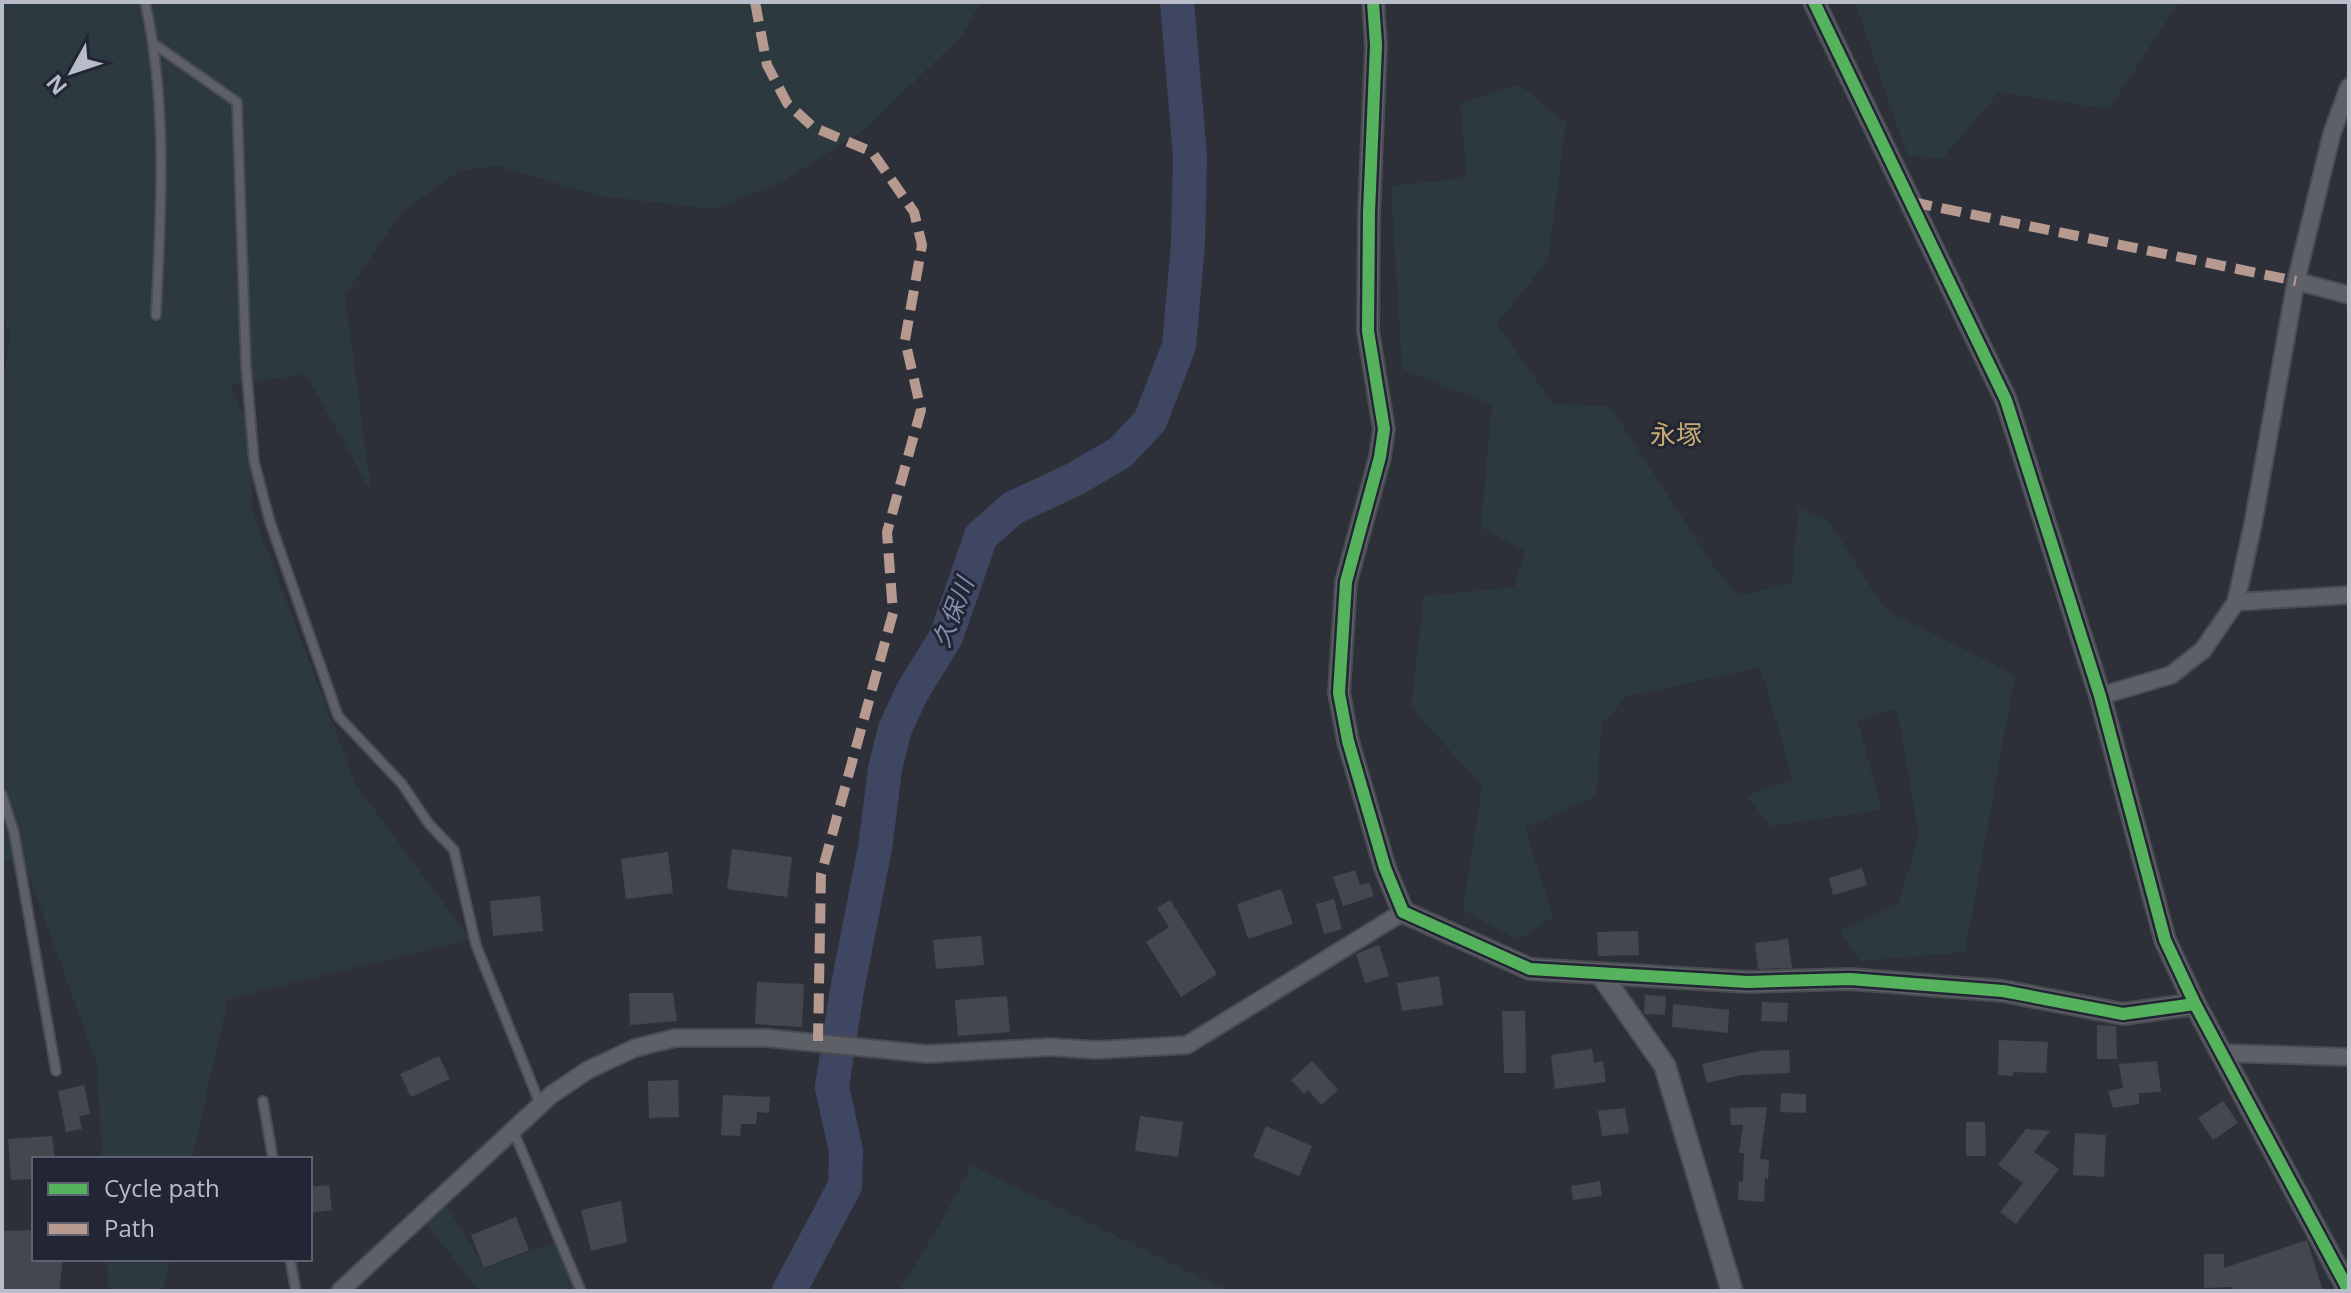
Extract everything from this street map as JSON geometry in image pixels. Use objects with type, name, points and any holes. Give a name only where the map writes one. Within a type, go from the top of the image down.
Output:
[{"type":"street","points":[[1373,2],[1376,45],[1368,331],[1384,429],[1380,457],[1346,582],[1339,693],[1348,741],[1385,868],[1403,912],[1530,969],[1748,982],[1850,979],[2003,991],[2123,1014],[2195,1004]]},
{"type":"street","points":[[1814,2],[2006,400],[2100,696],[2165,940],[2195,1004],[2349,1291]]},
{"type":"street","points":[[2100,696],[2171,675],[2203,650],[2236,602],[2296,281],[2332,133],[2349,87]]},
{"type":"street","points":[[2296,281],[2349,295]]},
{"type":"street","points":[[2236,602],[2349,595]]},
{"type":"street","points":[[340,1291],[540,1104],[588,1070],[635,1048],[675,1038],[819,1041],[928,1054],[1050,1047],[1096,1050],[1187,1045],[1403,912]]},
{"type":"street","points":[[1600,973],[1665,1066],[1732,1291]]},
{"type":"street","points":[[2221,1053],[2349,1057]]},
{"type":"lane","points":[[145,2],[154,44],[162,167],[156,315]]},
{"type":"lane","points":[[154,44],[237,102],[246,365],[254,461],[270,522],[338,716],[402,784],[429,824],[454,850],[476,945],[540,1104]]},
{"type":"lane","points":[[2,795],[14,832],[56,1071]]},
{"type":"lane","points":[[2,835],[14,832]]},
{"type":"lane","points":[[263,1101],[273,1157]]},
{"type":"lane","points":[[513,1129],[581,1291]]},
{"type":"lane","points":[[290,1261],[296,1291]]},
{"type":"shaded area","points":[[2,2],[981,2],[963,34],[867,128],[785,180],[715,209],[599,196],[498,166],[459,171],[401,213],[345,295],[371,492],[306,374],[230,385],[256,441],[251,508],[356,785],[470,939],[228,999],[192,1157],[102,1157],[97,1064],[23,859],[2,862],[2,385],[11,335],[2,316]]},
{"type":"shaded area","points":[[1855,2],[2179,2],[2109,109],[1999,92],[1942,159],[1907,155]]},
{"type":"shaded area","points":[[1520,85],[1566,123],[1548,260],[1497,324],[1553,404],[1610,406],[1712,564],[1738,596],[1792,582],[1798,508],[1828,520],[1885,609],[2015,675],[1965,952],[1860,961],[1840,930],[1898,905],[1919,835],[1897,709],[1858,720],[1881,810],[1771,826],[1746,796],[1793,779],[1760,667],[1626,697],[1602,724],[1596,796],[1525,828],[1553,917],[1518,940],[1463,910],[1482,786],[1411,707],[1424,596],[1514,587],[1525,551],[1481,527],[1492,405],[1402,369],[1391,186],[1467,178],[1460,103]]},
{"type":"shaded area","points":[[972,1165],[1228,1291],[899,1291]]},
{"type":"shaded area","points":[[448,1208],[485,1268],[560,1240],[579,1291],[479,1291],[420,1216]]},
{"type":"shaded area","points":[[107,1261],[170,1261],[163,1291],[109,1291]]},
{"type":"building","points":[[732,849],[792,857],[787,897],[727,889]]},
{"type":"building","points":[[668,852],[673,893],[626,899],[621,859]]},
{"type":"building","points":[[1862,868],[1867,885],[1833,895],[1829,878]]},
{"type":"building","points":[[1355,870],[1360,885],[1369,882],[1374,896],[1343,906],[1333,877]]},
{"type":"building","points":[[1281,889],[1293,924],[1248,939],[1237,904]]},
{"type":"building","points":[[540,896],[543,931],[493,936],[490,901]]},
{"type":"building","points":[[1334,899],[1342,929],[1324,934],[1316,904]]},
{"type":"building","points":[[1170,900],[1217,974],[1181,997],[1146,942],[1169,927],[1157,908]]},
{"type":"building","points":[[1638,931],[1639,955],[1598,956],[1597,932]]},
{"type":"building","points":[[981,936],[984,965],[936,969],[933,940]]},
{"type":"building","points":[[1788,939],[1792,968],[1758,969],[1755,943]]},
{"type":"building","points":[[1379,945],[1389,976],[1365,983],[1356,954]]},
{"type":"building","points":[[1439,976],[1443,1005],[1402,1011],[1397,983]]},
{"type":"building","points":[[757,982],[804,984],[802,1027],[755,1024]]},
{"type":"building","points":[[629,993],[673,993],[677,1021],[630,1025]]},
{"type":"building","points":[[1645,995],[1666,996],[1665,1015],[1644,1014]]},
{"type":"building","points":[[1007,996],[1010,1032],[958,1036],[955,1000]]},
{"type":"building","points":[[1762,1002],[1788,1003],[1787,1022],[1761,1021]]},
{"type":"building","points":[[1673,1004],[1729,1010],[1728,1033],[1672,1027]]},
{"type":"building","points":[[1502,1011],[1525,1011],[1526,1073],[1504,1073]]},
{"type":"building","points":[[2097,1025],[2116,1026],[2117,1059],[2097,1059]]},
{"type":"building","points":[[1999,1040],[2048,1042],[2046,1073],[1998,1075]]},
{"type":"building","points":[[1592,1049],[1594,1063],[1603,1061],[1606,1082],[1555,1089],[1551,1055]]},
{"type":"building","points":[[1789,1050],[1790,1073],[1741,1075],[1707,1083],[1702,1064],[1759,1051]]},
{"type":"building","points":[[439,1056],[450,1079],[411,1097],[400,1074]]},
{"type":"building","points":[[1312,1061],[1338,1090],[1321,1105],[1308,1090],[1304,1094],[1291,1080]]},
{"type":"building","points":[[2157,1061],[2161,1092],[2139,1093],[2139,1104],[2113,1108],[2108,1091],[2123,1088],[2119,1064]]},
{"type":"building","points":[[678,1080],[679,1117],[649,1118],[648,1081]]},
{"type":"building","points":[[84,1085],[90,1114],[79,1116],[82,1129],[66,1132],[58,1091]]},
{"type":"building","points":[[1781,1093],[1806,1094],[1806,1113],[1780,1112]]},
{"type":"building","points":[[723,1095],[770,1097],[769,1113],[757,1112],[756,1124],[741,1124],[740,1136],[721,1135]]},
{"type":"building","points":[[2223,1101],[2238,1123],[2213,1140],[2198,1118]]},
{"type":"building","points":[[1767,1107],[1760,1159],[1769,1160],[1764,1202],[1738,1200],[1739,1181],[1743,1182],[1744,1153],[1739,1153],[1743,1125],[1731,1125],[1730,1108]]},
{"type":"building","points":[[1625,1108],[1629,1133],[1602,1136],[1598,1111]]},
{"type":"building","points":[[1140,1116],[1183,1122],[1178,1157],[1135,1151]]},
{"type":"building","points":[[1966,1122],[1985,1122],[1986,1156],[1966,1156]]},
{"type":"building","points":[[1266,1126],[1312,1146],[1299,1176],[1253,1157]]},
{"type":"building","points":[[2026,1129],[2050,1131],[2034,1152],[2059,1169],[2016,1224],[2000,1212],[2023,1183],[1998,1165]]},
{"type":"building","points":[[2075,1133],[2106,1135],[2104,1177],[2073,1175]]},
{"type":"building","points":[[52,1136],[55,1157],[32,1157],[32,1179],[11,1180],[8,1139]]},
{"type":"building","points":[[1600,1181],[1602,1196],[1573,1200],[1571,1186]]},
{"type":"building","points":[[329,1185],[332,1210],[312,1213],[312,1187]]},
{"type":"building","points":[[621,1201],[627,1242],[591,1251],[581,1210]]},
{"type":"building","points":[[516,1217],[529,1250],[484,1268],[471,1235]]},
{"type":"building","points":[[32,1230],[32,1261],[63,1261],[59,1291],[2,1291],[2,1231]]},
{"type":"building","points":[[2307,1240],[2323,1291],[2204,1288],[2204,1254],[2224,1254],[2224,1268]]},
{"type":"waterway","name":"久保川","points":[[789,1291],[845,1186],[846,1151],[832,1087],[847,990],[875,848],[885,769],[895,729],[912,692],[946,637],[981,536],[1013,508],[1075,479],[1121,452],[1150,421],[1179,346],[1188,244],[1190,156],[1177,2]]},
{"type":"marked path","points":[[755,2],[767,65],[787,103],[813,127],[872,152],[914,212],[922,245],[905,340],[921,410],[887,532],[893,613],[821,875],[818,1041]]},
{"type":"marked path","points":[[1912,202],[2296,281]]},
{"type":"cycle path","points":[[1373,2],[1376,45],[1368,331],[1384,429],[1380,457],[1346,582],[1339,693],[1348,741],[1385,868],[1403,912],[1530,969],[1748,982],[1850,979],[2003,991],[2123,1014],[2195,1004]]},
{"type":"cycle path","points":[[1814,2],[2006,400],[2100,696],[2165,940],[2195,1004],[2349,1291]]},
{"type":"district","name":"永塚","points":[[1676,434]]}]
